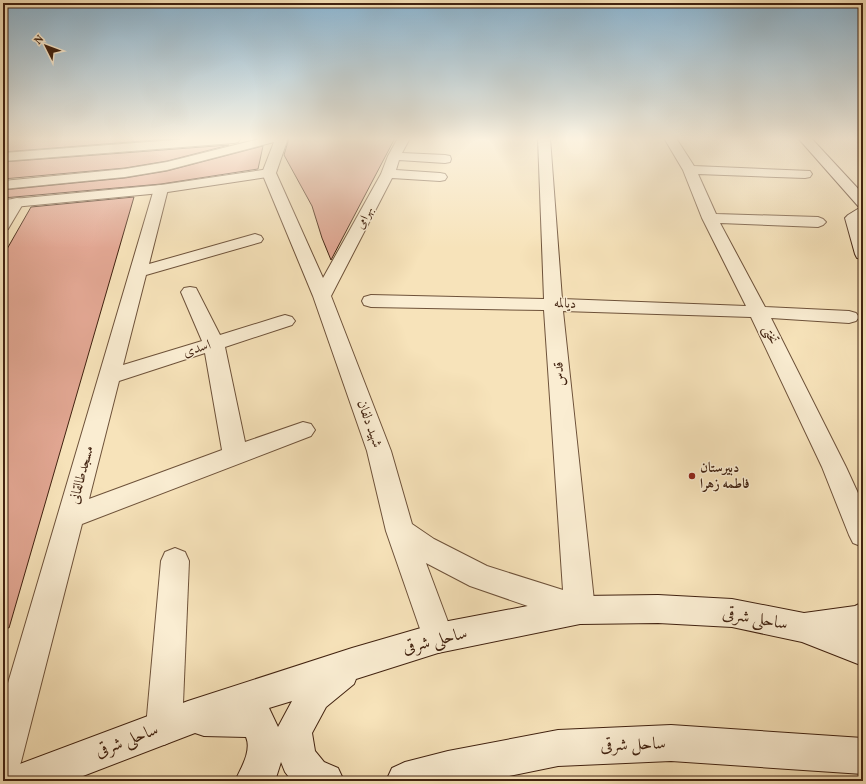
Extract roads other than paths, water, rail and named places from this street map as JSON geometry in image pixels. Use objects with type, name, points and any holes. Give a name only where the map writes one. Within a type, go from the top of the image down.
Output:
[{"type":"street","points":[[3,185],[109,175]]},
{"type":"street","points":[[3,226],[10,203],[161,189],[258,175]]},
{"type":"street","name":"شهید دلفان","points":[[270,175],[322,296],[379,451],[400,531],[438,638]]},
{"type":"street","name":"بهرامی","points":[[322,296],[388,175]]},
{"type":"street","points":[[403,175],[440,176]]},
{"type":"street","name":"قدس","points":[[546,175],[554,304],[580,610]]},
{"type":"street","name":"تختی","points":[[692,175],[710,218],[834,467],[863,534]]},
{"type":"street","points":[[837,175],[863,203]]},
{"type":"street","points":[[855,175],[858,178]]},
{"type":"street","name":"مسجدطالقانی","points":[[3,762],[161,189]]},
{"type":"street","points":[[863,211],[853,218],[863,254]]},
{"type":"street","points":[[710,218],[818,222]]},
{"type":"street","points":[[138,272],[255,239]]},
{"type":"street","points":[[190,292],[214,344],[235,455]]},
{"type":"street","name":"دیالمه","points":[[371,301],[554,304],[849,317]]},
{"type":"street","name":"اسدی","points":[[109,377],[285,321]]},
{"type":"street","points":[[70,517],[303,430]]},
{"type":"street","points":[[400,531],[424,548],[480,577],[580,610]]},
{"type":"street","points":[[175,562],[176,723],[256,720],[267,743],[260,773],[254,781]]},
{"type":"street","name":"ساحلی شرقی","points":[[22,781],[176,723],[352,664],[438,638],[580,610],[658,609],[732,613],[802,627],[863,650]]},
{"type":"street","points":[[802,627],[857,620],[863,617]]},
{"type":"street","points":[[325,781],[314,778],[298,759],[294,731],[314,695],[352,664]]},
{"type":"street","name":"ساحل شرقی","points":[[406,781],[448,770],[558,748],[671,743],[863,756]]},
{"type":"place","name":"دبیرستان فاطمه زهرا","points":[[692,476]]}]
